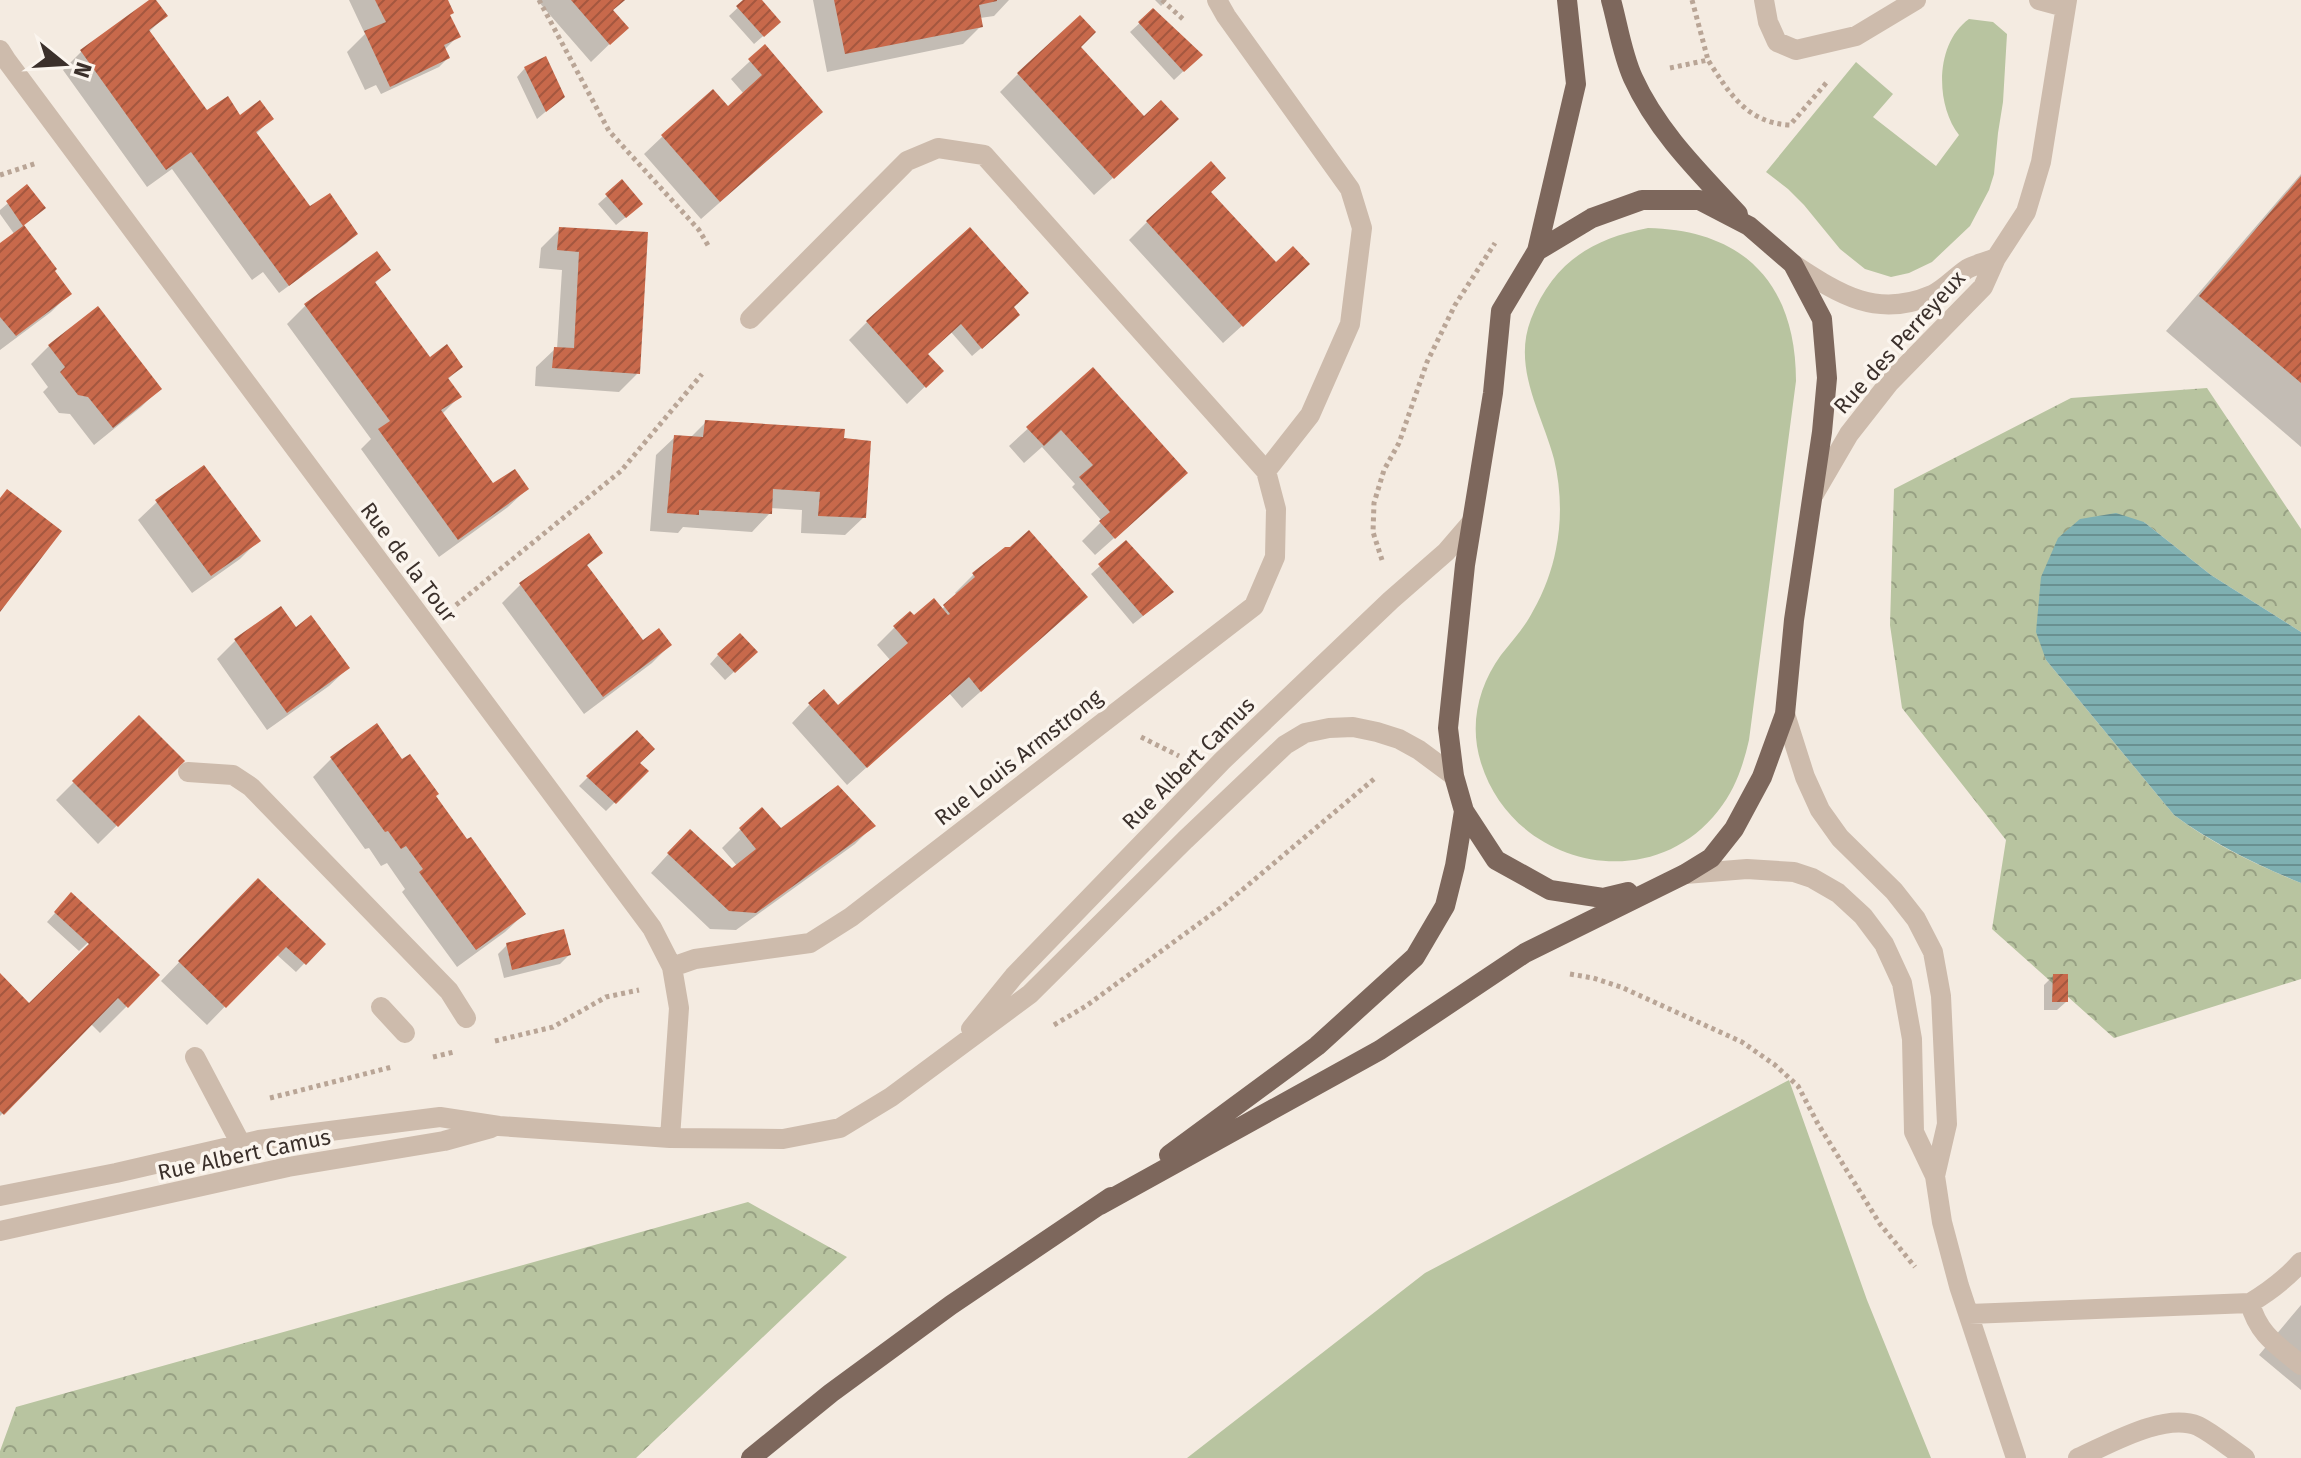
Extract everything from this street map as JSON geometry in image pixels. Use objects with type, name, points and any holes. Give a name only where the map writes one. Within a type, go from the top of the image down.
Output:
[{"type":"main road","points":[[1567,0],[1576,84],[1537,251],[1501,311],[1493,393],[1457,628],[1448,728],[1454,776],[1464,811],[1496,860],[1550,890],[1603,898],[1660,886]]},
{"type":"main road","points":[[1100,1205],[1380,1050],[1525,953],[1685,874],[1711,858],[1734,829],[1762,777],[1785,714],[1794,620],[1822,432],[1827,378],[1822,319],[1793,264],[1749,226],[1685,157],[1657,120],[1632,76],[1611,0]]},
{"type":"main road","points":[[1537,251],[1592,218],[1642,200],[1699,200],[1749,226]]},
{"type":"main road","points":[[751,1458],[831,1393],[1100,1205],[1317,1046],[1415,957],[1445,906],[1464,811]]},
{"type":"street","points":[[1217,0],[1350,189],[1362,228],[1350,324],[1310,415],[1266,471]]},
{"type":"street","points":[[1764,0],[1768,22],[1777,42],[1796,50],[1856,36],[1916,0]]},
{"type":"street","points":[[2039,0],[2066,4]]},
{"type":"street","name":"Rue des Perreyeux","points":[[1811,499],[1849,434],[1889,383],[1983,287],[1996,258],[2026,212],[2041,162],[2066,4]]},
{"type":"street","name":"Rue de la Tour","points":[[0,50],[652,928],[673,975],[679,1008],[670,1138]]},
{"type":"street","name":"Rue Louis Armstrong","points":[[673,975],[695,959],[810,943],[841,924],[1254,606],[1275,557],[1276,509],[1266,471],[984,155],[938,148],[907,161],[750,319]]},
{"type":"street","name":"Rue des Perreyeux","points":[[1793,264],[1822,283],[1851,296],[1875,305],[1893,305],[1933,294],[1968,269],[1996,258]]},
{"type":"street","name":"Rue Albert Camus","points":[[953,1052],[1014,976],[1110,874],[1222,761],[1391,600],[1446,552],[1471,523]]},
{"type":"street","points":[[1785,714],[1805,777],[1820,810],[1840,838],[1894,891],[1916,919],[1933,952],[1941,996],[1947,1124],[1935,1176]]},
{"type":"street","name":"Rue Albert Camus","points":[[0,1196],[259,1140],[440,1117],[499,1126],[670,1138],[783,1139],[840,1128],[891,1097],[1030,994],[1273,756],[1305,733],[1341,727],[1377,732],[1419,750],[1454,776]]},
{"type":"street","points":[[188,772],[233,775],[251,787],[449,991],[466,1018]]},
{"type":"street","points":[[1685,874],[1747,869],[1794,872],[1812,878],[1838,893],[1863,916],[1884,944],[1902,983],[1912,1039],[1914,1132],[1935,1176],[1942,1222],[1987,1374],[2016,1458]]},
{"type":"street","points":[[381,1007],[405,1033]]},
{"type":"street","points":[[195,1057],[242,1146]]},
{"type":"street","name":"Rue Albert Camus","points":[[0,1231],[288,1167],[444,1141],[499,1126]]},
{"type":"street","points":[[1969,1314],[2250,1303],[2286,1280],[2301,1262]]},
{"type":"street","points":[[2250,1303],[2261,1331],[2301,1365]]},
{"type":"street","points":[[2078,1458],[2170,1422],[2199,1427],[2245,1458]]},
{"type":"path","points":[[539,0],[609,131],[699,230],[709,247]]},
{"type":"path","points":[[1692,0],[1708,60],[1731,96],[1755,115],[1773,124],[1790,125],[1818,93]]},
{"type":"path","points":[[1661,70],[1708,60]]},
{"type":"path","points":[[0,175],[42,162]]},
{"type":"path","points":[[1388,569],[1382,561],[1373,532],[1374,503],[1384,470],[1399,443],[1427,362],[1455,305],[1499,237]]},
{"type":"path","points":[[454,606],[621,471],[702,374]]},
{"type":"path","points":[[1135,734],[1187,760]]},
{"type":"path","points":[[1046,1030],[1086,1006],[1223,906],[1374,779]]},
{"type":"path","points":[[1567,973],[1621,987],[1742,1042],[1775,1065],[1798,1086],[1880,1224],[1916,1268]]},
{"type":"path","points":[[494,1042],[553,1027],[606,997],[673,975]]},
{"type":"path","points":[[421,1060],[465,1049]]},
{"type":"path","points":[[224,1110],[406,1064]]},
{"type":"green space","points":[[1969,19],[1993,22],[2007,34],[2003,102],[1994,174],[1989,190],[1970,226],[1932,262],[1909,273],[1891,277],[1865,269],[1840,249],[1788,189],[1766,172],[1856,62],[1893,94],[1873,117],[1936,166],[1959,135],[1946,107],[1942,74],[1950,43]]},
{"type":"green space","points":[[1648,228],[1682,231],[1712,239],[1737,252],[1758,269],[1775,291],[1787,317],[1794,347],[1796,381],[1749,740],[1741,768],[1724,803],[1690,838],[1657,855],[1622,861],[1586,858],[1552,846],[1522,826],[1498,798],[1481,763],[1476,721],[1486,680],[1541,596],[1558,538],[1560,504],[1556,470],[1527,373],[1526,337],[1531,319],[1551,283],[1576,257],[1609,239]]},
{"type":"green space","points":[[2207,388],[2301,529],[2301,632],[2211,575],[2144,522],[2046,660],[2174,815],[2235,853],[2301,883],[2301,979],[2114,1038],[1992,929],[2006,840],[1902,708],[1890,625],[1894,489],[2071,398]]},
{"type":"green space","points":[[1789,1080],[1867,1300],[1931,1458],[1187,1458],[1425,1273]]},
{"type":"green space","points":[[748,1202],[847,1257],[636,1458],[0,1458],[16,1407]]},
{"type":"water","points":[[2116,513],[2144,522],[2211,575],[2301,632],[2301,883],[2235,853],[2174,815],[2046,660],[2036,632],[2041,577],[2058,538],[2080,519]]},
{"type":"building","points":[[149,0],[156,0],[168,16],[149,30],[207,110],[228,96],[240,115],[260,100],[274,119],[256,132],[310,206],[330,193],[358,234],[289,286],[191,152],[166,170],[80,50]]},
{"type":"building","points":[[375,0],[448,0],[454,13],[450,15],[461,37],[444,45],[450,58],[390,87],[364,31],[386,22]]},
{"type":"building","points":[[571,0],[625,0],[613,10],[629,28],[610,45]]},
{"type":"building","points":[[743,0],[762,0],[781,22],[764,37],[736,6]]},
{"type":"building","points":[[834,0],[997,1],[979,5],[983,27],[845,54]]},
{"type":"building","points":[[1153,8],[1203,55],[1184,72],[1138,22]]},
{"type":"building","points":[[1080,15],[1096,32],[1081,47],[1144,116],[1161,100],[1179,119],[1114,179],[1017,73]]},
{"type":"building","points":[[765,44],[823,112],[720,202],[661,135],[713,89],[728,106],[762,75],[748,59]]},
{"type":"building","points":[[546,56],[565,97],[546,112],[524,67]]},
{"type":"building","points":[[1211,161],[1226,178],[1211,192],[1276,262],[1293,246],[1310,264],[1243,327],[1146,221]]},
{"type":"building","points":[[2301,176],[2301,383],[2199,296]]},
{"type":"building","points":[[622,179],[643,204],[626,218],[605,194]]},
{"type":"building","points":[[27,184],[46,208],[24,225],[72,294],[16,336],[0,317],[0,243],[23,226],[6,201]]},
{"type":"building","points":[[559,227],[648,232],[640,374],[552,368],[554,347],[574,348],[579,252],[557,250]]},
{"type":"building","points":[[970,227],[1029,293],[1014,307],[1020,315],[982,349],[961,324],[928,354],[944,371],[926,388],[866,321]]},
{"type":"building","points":[[377,251],[391,270],[375,282],[430,357],[447,344],[463,367],[448,378],[462,397],[441,410],[493,483],[515,469],[529,489],[458,540],[378,429],[390,421],[304,304]]},
{"type":"building","points":[[98,306],[162,389],[113,428],[88,397],[78,395],[60,372],[65,367],[48,345]]},
{"type":"building","points":[[1093,367],[1188,473],[1115,539],[1099,521],[1110,512],[1079,477],[1093,465],[1061,430],[1044,446],[1026,427]]},
{"type":"building","points":[[705,420],[845,429],[844,438],[871,441],[866,518],[818,516],[820,492],[773,489],[772,514],[699,510],[699,515],[667,513],[674,435],[703,437]]},
{"type":"building","points":[[204,465],[261,541],[211,576],[155,500]]},
{"type":"building","points":[[7,489],[62,531],[0,612],[0,498]]},
{"type":"building","points":[[1029,530],[1088,597],[981,692],[969,677],[867,768],[808,703],[824,689],[838,705],[908,643],[893,626],[910,611],[914,615],[934,598],[950,614],[943,605],[975,577],[972,573]]},
{"type":"building","points":[[589,533],[603,553],[587,565],[643,640],[659,628],[672,645],[603,697],[519,583]]},
{"type":"building","points":[[1126,540],[1174,592],[1143,616],[1098,564]]},
{"type":"building","points":[[281,606],[296,627],[311,615],[350,668],[287,713],[234,639]]},
{"type":"building","points":[[740,633],[758,652],[735,673],[717,654]]},
{"type":"building","points":[[139,715],[185,761],[118,827],[72,781]]},
{"type":"building","points":[[377,723],[402,759],[410,754],[467,839],[471,837],[526,914],[476,950],[419,872],[423,869],[406,846],[401,849],[388,831],[385,832],[330,757]]},
{"type":"building","points":[[637,730],[655,749],[640,763],[649,771],[616,804],[586,776]]},
{"type":"building","points":[[838,785],[876,826],[756,913],[729,911],[667,853],[690,829],[732,868],[756,849],[739,828],[762,807],[781,828]]},
{"type":"building","points":[[258,878],[326,944],[306,965],[286,947],[226,1008],[178,961]]},
{"type":"building","points":[[71,892],[160,975],[128,1008],[118,998],[4,1115],[0,1111],[0,973],[29,1003],[89,944],[54,912]]},
{"type":"building","points":[[564,929],[571,955],[512,970],[506,943]]},
{"type":"building","points":[[2053,974],[2068,974],[2068,1002],[2052,1002]]}]
